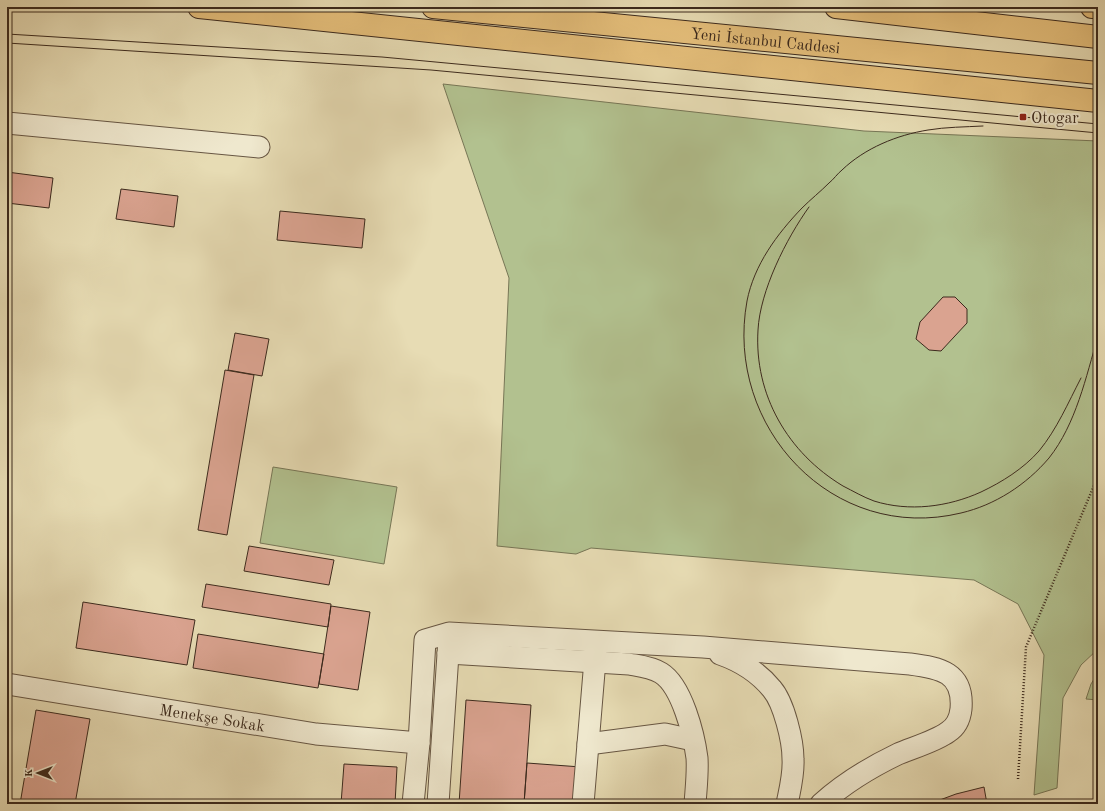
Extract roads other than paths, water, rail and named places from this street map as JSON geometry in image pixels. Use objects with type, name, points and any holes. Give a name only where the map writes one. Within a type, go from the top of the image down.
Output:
[{"type":"highway","points":[[199,7],[1098,101]]},
{"type":"highway","name":"Yeni İstanbul Caddesi","points":[[433,7],[1098,73]]},
{"type":"highway","points":[[836,7],[1098,37]]},
{"type":"street","points":[[7,124],[259,147]]},
{"type":"street","points":[[438,804],[449,633]]},
{"type":"street","points":[[413,804],[419,743],[425,640],[449,633],[703,647],[924,666],[936,668],[953,677],[959,687],[962,699],[961,712],[957,723],[949,732],[876,766],[848,783],[821,804]]},
{"type":"street","points":[[583,804],[597,641]]},
{"type":"street","points":[[703,647],[731,658],[746,666],[761,677],[774,690],[783,709],[793,759],[791,786],[787,804]]},
{"type":"street","points":[[448,653],[629,664],[648,667],[661,673],[672,684],[683,704],[692,728],[697,758],[695,804]]},
{"type":"street","name":"Menekşe Sokak","points":[[7,684],[316,734],[419,743]]},
{"type":"street","points":[[588,744],[665,734],[693,740]]},
{"type":"tram line","points":[[7,34],[382,57],[1098,124]]},
{"type":"tram line","points":[[7,43],[431,70],[1098,133]]},
{"type":"tram line","points":[[983,126],[942,128],[916,132],[893,139],[871,149],[851,162],[840,172],[802,208],[775,239],[761,263],[750,288],[747,301],[744,348],[753,392],[771,432],[797,466],[831,493],[870,511],[914,518],[961,513],[986,505],[1009,493],[1030,477],[1049,458],[1058,445],[1073,415],[1098,336]]},
{"type":"tram line","points":[[809,207],[783,250],[769,282],[760,315],[758,330],[758,354],[762,377],[778,420],[806,457],[823,472],[843,486],[874,501],[915,507],[942,504],[981,492],[997,484],[1033,458],[1057,425],[1081,378]]},
{"type":"place","name":"Otogar","points":[[1023,117]]}]
